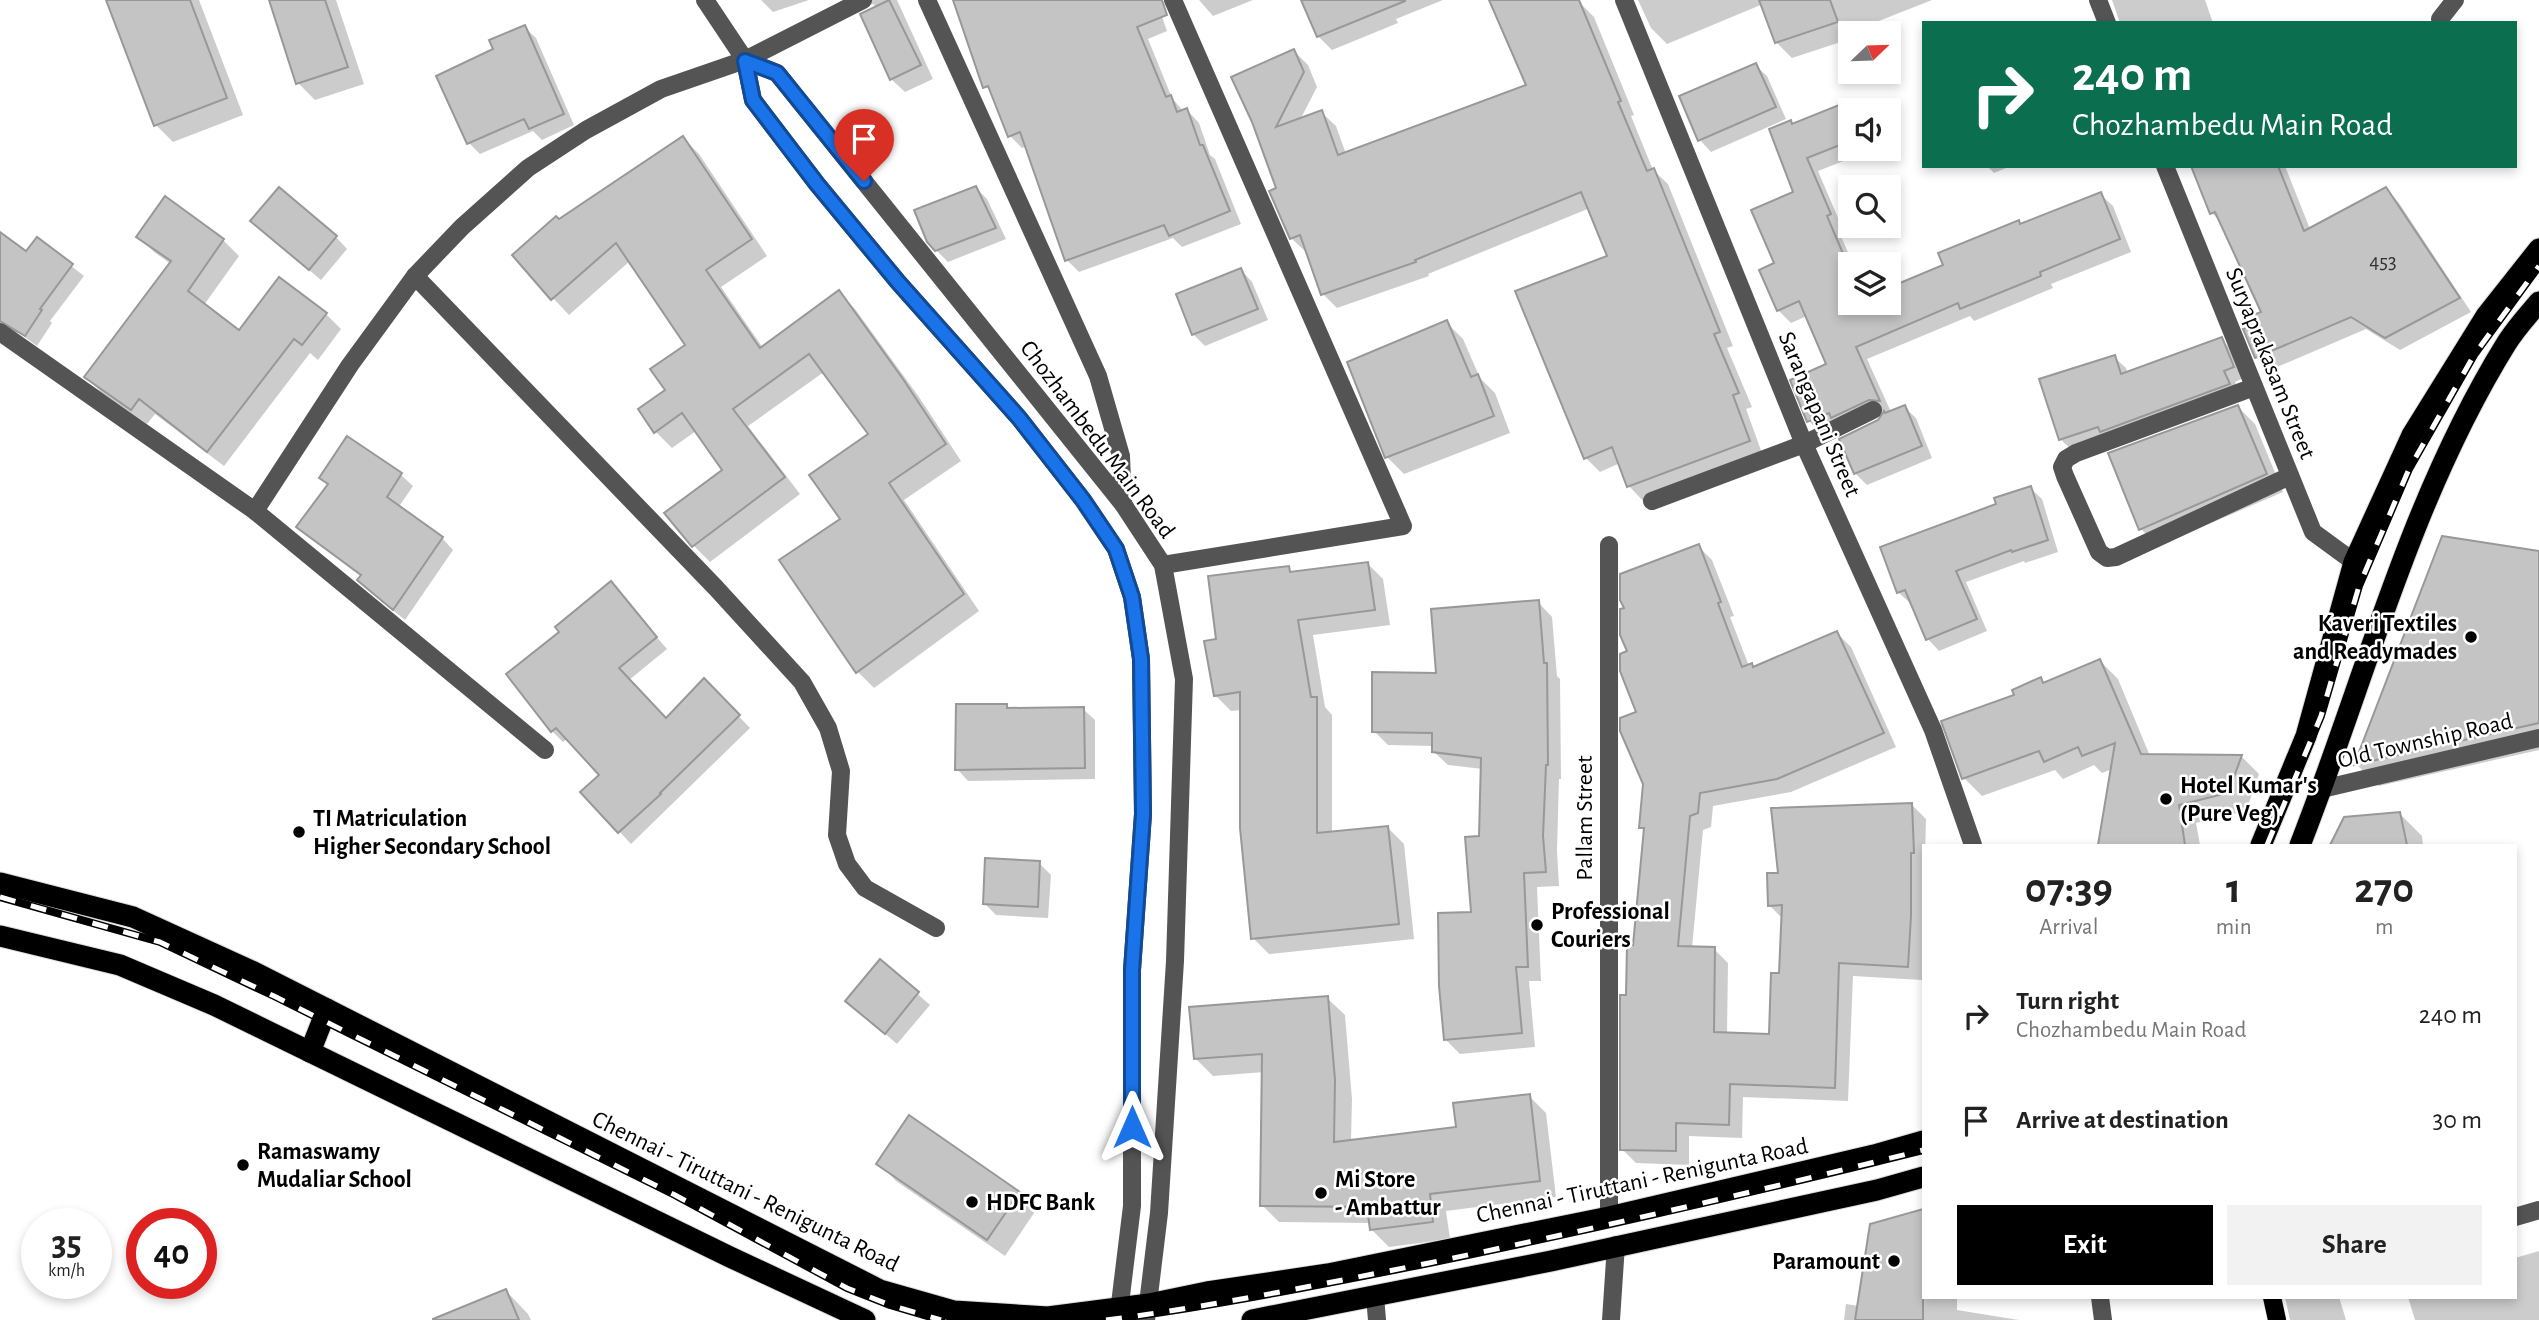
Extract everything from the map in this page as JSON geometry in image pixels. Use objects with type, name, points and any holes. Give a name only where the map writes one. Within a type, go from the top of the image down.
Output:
[{"type":"highway","points":[[2261,844],[2306,736],[2354,562],[2412,435],[2486,316],[2539,249]]},
{"type":"highway","points":[[2300,844],[2395,579],[2445,455],[2507,342],[2539,302]]},
{"type":"highway","name":"Chennai - Tiruttani - Renigunta Road","points":[[0,883],[133,917],[254,972],[880,1290],[954,1311],[1048,1317],[1147,1312],[1207,1292],[1328,1274],[1609,1216],[1874,1155],[1922,1141]]},
{"type":"highway","points":[[0,936],[120,965],[214,1005],[865,1320]]},
{"type":"highway","points":[[310,1052],[327,1009]]},
{"type":"highway","points":[[1252,1320],[1551,1261],[1877,1191],[1922,1177]]},
{"type":"main road","points":[[2272,1299],[2277,1320]]},
{"type":"street","name":"Chozhambedu Main Road","points":[[705,0],[745,61],[753,100],[817,184],[898,282],[1019,418],[1083,500],[1116,549],[1132,597],[1141,659],[1143,814],[1132,970],[1132,1206],[1118,1314]]},
{"type":"street","points":[[255,511],[350,365],[415,276],[462,227],[528,168],[586,131],[661,89],[745,61],[863,0]]},
{"type":"street","points":[[927,0],[1098,376],[1121,456],[1124,504]]},
{"type":"street","points":[[1163,565],[1403,526],[1172,0]]},
{"type":"street","name":"Sarangapani Street","points":[[1624,0],[1804,444],[1933,730],[1973,844]]},
{"type":"street","points":[[2098,0],[2106,21]]},
{"type":"street","points":[[2440,19],[2455,0]]},
{"type":"street","name":"Chozhambedu Main Road","points":[[745,61],[777,73],[1124,504],[1163,565],[1184,679],[1174,974],[1159,1213],[1147,1312]]},
{"type":"street","name":"Suryaprakasam Street","points":[[2166,168],[2313,532],[2354,562]]},
{"type":"street","points":[[415,276],[706,578],[802,682],[828,728],[841,771],[837,835],[847,864],[865,888],[936,928]]},
{"type":"street","points":[[0,332],[255,511],[545,750]]},
{"type":"street","points":[[2254,387],[2076,453],[2066,459],[2062,467],[2064,476],[2099,552],[2107,558],[2116,557],[2290,476]]},
{"type":"street","points":[[1652,501],[1804,444],[1873,410]]},
{"type":"street","name":"Pallam Street","points":[[1609,545],[1609,1216]]},
{"type":"street","name":"Old Township Road","points":[[2322,789],[2539,738]]},
{"type":"street","points":[[2517,1216],[2539,1210]]},
{"type":"street","points":[[1611,1320],[1616,1245]]},
{"type":"street","points":[[1375,1296],[1377,1320]]},
{"type":"street","points":[[2100,1299],[2103,1320]]},
{"type":"building","points":[[106,0],[190,0],[227,98],[154,126]]},
{"type":"building","points":[[269,0],[325,0],[348,67],[296,84]]},
{"type":"building","points":[[889,0],[921,65],[890,80],[860,14]]},
{"type":"building","points":[[953,0],[1162,0],[1167,15],[1137,27],[1166,97],[1171,95],[1177,112],[1187,108],[1200,145],[1203,145],[1230,211],[1169,236],[1164,225],[1065,261],[1020,132],[1008,137],[988,86],[983,88]]},
{"type":"building","points":[[1301,0],[1405,0],[1405,1],[1317,37]]},
{"type":"building","points":[[1489,0],[1579,0],[1647,171],[1654,168],[1720,332],[1714,334],[1739,393],[1733,395],[1750,441],[1627,487],[1612,447],[1584,459],[1515,291],[1607,256],[1581,192],[1415,260],[1416,262],[1321,295],[1300,235],[1290,239],[1269,191],[1276,188],[1252,122],[1231,77],[1294,49],[1304,72],[1276,127],[1322,110],[1338,155],[1526,85]]},
{"type":"building","points":[[1759,0],[1830,0],[1838,22],[1775,43]]},
{"type":"building","points":[[525,25],[564,114],[529,129],[524,119],[467,144],[436,76],[493,49],[489,40]]},
{"type":"building","points":[[1756,63],[1776,107],[1698,141],[1679,96]]},
{"type":"building","points":[[1838,105],[1838,146],[1807,158],[1831,214],[1827,216],[1842,252],[1838,252],[1838,315],[1901,315],[1901,283],[1943,265],[1938,253],[2019,220],[2020,224],[2101,192],[2120,239],[2040,272],[2041,276],[1960,309],[1958,303],[1856,347],[1880,401],[1869,400],[1831,418],[1829,413],[1807,422],[1790,380],[1826,364],[1799,301],[1777,311],[1759,270],[1774,263],[1751,210],[1793,192],[1769,129],[1791,120],[1792,124]]},
{"type":"building","points":[[683,136],[752,239],[706,270],[760,348],[839,290],[946,444],[889,483],[964,594],[856,673],[779,560],[840,519],[809,475],[868,434],[809,354],[733,409],[785,477],[692,547],[664,513],[722,470],[682,413],[654,433],[638,409],[665,390],[650,369],[685,345],[616,243],[551,300],[512,255],[556,216],[559,219]]},
{"type":"building","points":[[2192,168],[2279,168],[2304,231],[2386,187],[2460,298],[2385,338],[2351,317],[2255,358],[2243,329],[2247,328],[2243,319],[2261,312],[2215,212],[2210,214]]},
{"type":"building","points":[[976,186],[996,228],[935,251],[927,242],[914,210]]},
{"type":"building","points":[[279,187],[337,236],[309,270],[250,221]]},
{"type":"building","points":[[165,196],[224,239],[188,291],[239,330],[279,277],[327,313],[302,345],[294,339],[207,452],[139,399],[131,410],[84,377],[171,261],[136,237]]},
{"type":"building","points":[[0,232],[26,251],[37,237],[73,264],[40,309],[42,310],[25,336],[0,321]]},
{"type":"building","points":[[1241,268],[1258,309],[1192,335],[1176,294]]},
{"type":"building","points":[[1447,320],[1471,377],[1478,374],[1494,416],[1385,458],[1347,362]]},
{"type":"building","points":[[2222,337],[2234,367],[2224,371],[2230,384],[2100,432],[2098,427],[2059,440],[2039,379],[2115,355],[2121,374]]},
{"type":"building","points":[[1905,405],[1922,446],[1854,474],[1839,439],[1878,420],[1884,411],[1885,413]]},
{"type":"building","points":[[2238,405],[2267,474],[2139,530],[2108,453]]},
{"type":"building","points":[[347,436],[402,473],[387,497],[443,537],[393,610],[357,580],[361,575],[296,527],[328,484],[319,478]]},
{"type":"building","points":[[2031,486],[2048,540],[2012,552],[2011,550],[1956,571],[1977,619],[1926,640],[1905,590],[1897,593],[1880,547],[1996,504],[1994,498]]},
{"type":"building","name":"Kaveri Textiles and Readymades","points":[[2442,536],[2539,551],[2539,723],[2354,765]]},
{"type":"building","points":[[1699,544],[1742,667],[1752,663],[1753,667],[1837,631],[1884,733],[1777,779],[1700,793],[1698,813],[1690,816],[1678,946],[1715,947],[1714,1032],[1769,1034],[1771,973],[1779,973],[1782,905],[1768,906],[1767,873],[1778,873],[1771,808],[1912,803],[1914,853],[1911,853],[1908,967],[1839,963],[1835,1088],[1730,1084],[1729,1125],[1676,1123],[1676,1151],[1620,1150],[1620,995],[1626,995],[1627,945],[1633,945],[1644,828],[1639,828],[1643,784],[1620,731],[1620,718],[1636,712],[1620,671],[1620,654],[1627,651],[1620,635],[1620,609],[1624,608],[1620,600],[1620,574]]},
{"type":"building","points":[[1368,562],[1375,610],[1298,620],[1311,697],[1317,697],[1317,833],[1388,826],[1399,924],[1251,939],[1240,828],[1240,692],[1214,696],[1204,641],[1216,639],[1208,576],[1289,566],[1290,572]]},
{"type":"building","points":[[611,581],[657,637],[619,668],[666,718],[704,678],[740,715],[618,833],[580,792],[599,775],[556,728],[551,732],[506,674],[559,632],[555,627]]},
{"type":"building","points":[[1539,600],[1544,663],[1547,663],[1548,765],[1543,836],[1546,872],[1524,873],[1528,967],[1516,967],[1522,1033],[1444,1040],[1439,986],[1438,913],[1471,912],[1465,837],[1479,836],[1481,758],[1432,752],[1432,733],[1372,732],[1372,672],[1436,673],[1431,609]]},
{"type":"building","points":[[2100,659],[2141,754],[2242,755],[2228,793],[2179,805],[2185,844],[2098,844],[2115,743],[2082,756],[2078,747],[2044,762],[2039,751],[1962,779],[1941,721],[2014,695],[2012,690],[2041,677],[2043,683]]},
{"type":"building","points":[[956,704],[1007,704],[1007,708],[1084,707],[1085,768],[955,770]]},
{"type":"building","points":[[2400,812],[2407,844],[2330,844],[2344,817]]},
{"type":"building","points":[[985,858],[1040,861],[1038,907],[983,904]]},
{"type":"building","points":[[880,959],[919,992],[885,1034],[845,1001]]},
{"type":"building","points":[[1328,996],[1335,1080],[1334,1142],[1456,1127],[1453,1103],[1530,1094],[1540,1181],[1430,1194],[1433,1222],[1370,1230],[1367,1207],[1260,1206],[1262,1054],[1194,1059],[1189,1007]]},
{"type":"building","points":[[909,1115],[1020,1192],[987,1240],[876,1164]]},
{"type":"building","name":"Paramount","points":[[1922,1209],[1923,1320],[1855,1320],[1870,1224]]},
{"type":"building","points":[[506,1289],[519,1320],[433,1320],[433,1319]]},
{"type":"railway","points":[[2267,844],[2321,716],[2359,586],[2409,469],[2474,355],[2539,266]]},
{"type":"railway","points":[[0,897],[160,942],[675,1195],[847,1288],[890,1305],[941,1320]]},
{"type":"railway","points":[[1106,1320],[1309,1287],[1429,1263],[1676,1209],[1922,1150]]},
{"type":"place","name":"Kaveri Textiles and Readymades","points":[[2471,637]]},
{"type":"place","name":"Hotel Kumar's (Pure Veg)","points":[[2166,799]]},
{"type":"place","name":"TI Matriculation Higher Secondary School","points":[[299,832]]},
{"type":"place","name":"Professional Couriers","points":[[1537,925]]},
{"type":"place","name":"Ramaswamy Mudaliar School","points":[[243,1165]]},
{"type":"place","name":"Mi Store - Ambattur","points":[[1321,1193]]},
{"type":"place","name":"HDFC Bank","points":[[972,1202]]},
{"type":"place","name":"Paramount","points":[[1894,1261]]},
{"type":"route","points":[[864,181],[777,73],[745,61],[753,100],[817,184],[898,282],[1019,418],[1083,500],[1116,549],[1132,597],[1141,659],[1143,814],[1132,970],[1132,1127]]}]
